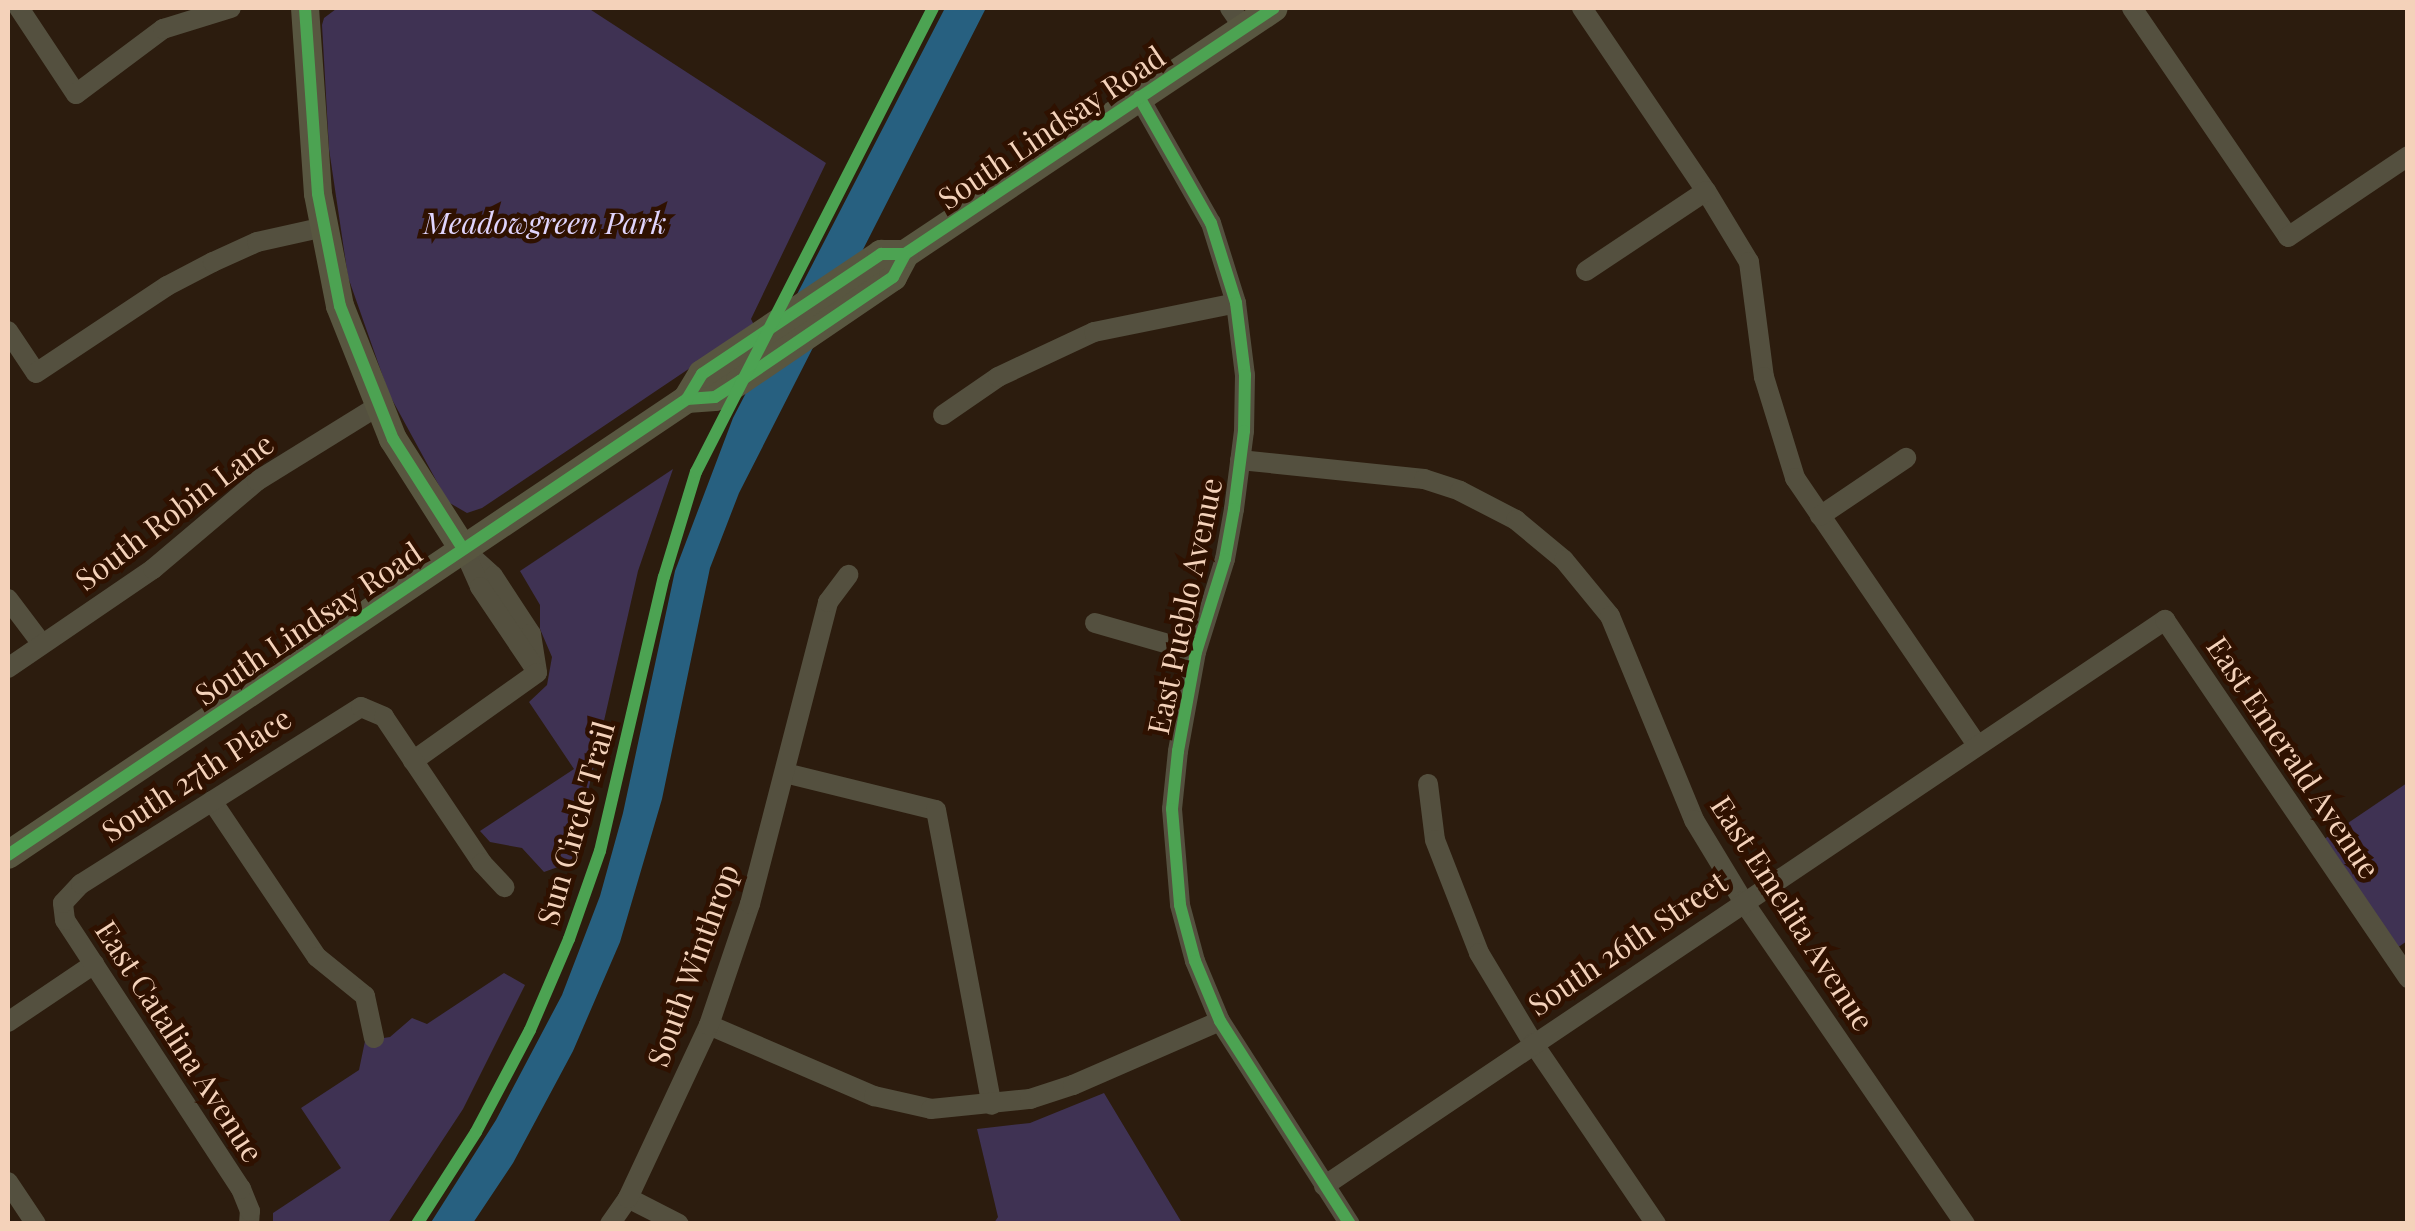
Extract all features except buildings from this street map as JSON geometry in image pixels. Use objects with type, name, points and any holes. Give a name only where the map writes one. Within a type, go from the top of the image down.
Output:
[{"type":"main road","points":[[304,8],[310,115],[324,226],[340,306],[378,406],[420,486],[463,549]]},
{"type":"main road","name":"South Lindsay Road","points":[[687,399],[715,397],[740,381],[893,277],[904,254],[1140,97],[1237,18],[1274,8]]},
{"type":"main road","name":"South Lindsay Road","points":[[8,856],[687,399],[702,374],[881,254],[904,254]]},
{"type":"street","points":[[18,8],[76,94],[162,29],[231,8]]},
{"type":"street","points":[[1582,8],[1706,190],[1748,262],[1764,377],[1795,478],[1977,745]]},
{"type":"street","points":[[2132,8],[2288,237],[2408,156]]},
{"type":"street","name":"East Pueblo Avenue","points":[[1140,97],[1200,199],[1236,303],[1244,375],[1240,460],[1225,559],[1196,652],[1178,750],[1174,854],[1180,905],[1196,961],[1220,1021],[1350,1224]]},
{"type":"street","points":[[1586,272],[1706,190]]},
{"type":"street","points":[[8,331],[36,374],[167,286],[258,242],[324,226]]},
{"type":"street","points":[[943,415],[1014,368],[1094,332],[1236,303]]},
{"type":"street","name":"South Robin Lane","points":[[8,668],[154,569],[257,480],[378,406]]},
{"type":"street","points":[[1820,516],[1906,458]]},
{"type":"street","name":"East Emelita Avenue","points":[[1240,460],[1424,479],[1516,520],[1564,560],[1610,616],[1640,680],[1680,788],[1743,901],[1964,1224]]},
{"type":"street","points":[[463,549],[493,576],[532,634],[538,672],[414,761],[482,863],[504,886]]},
{"type":"street","name":"South Winthrop","points":[[610,1224],[628,1198],[709,1025],[750,904],[828,602],[848,575]]},
{"type":"street","points":[[8,599],[42,644]]},
{"type":"street","name":"South 26th Street","points":[[1324,1186],[2165,620]]},
{"type":"street","name":"East Emerald Avenue","points":[[2165,620],[2408,978]]},
{"type":"street","points":[[1095,624],[1196,652]]},
{"type":"street","name":"South 27th Place","points":[[64,903],[81,884],[349,711],[367,707],[384,718],[414,761]]},
{"type":"street","points":[[785,772],[936,810],[992,1105]]},
{"type":"street","points":[[1428,784],[1435,840],[1478,953],[1533,1043],[1656,1224]]},
{"type":"street","points":[[212,801],[317,957],[366,996],[374,1038]]},
{"type":"street","name":"East Catalina Avenue","points":[[64,903],[65,920],[241,1189],[249,1217]]},
{"type":"street","points":[[8,1022],[94,964]]},
{"type":"street","points":[[709,1025],[874,1096],[931,1108],[992,1105],[1073,1086],[1220,1021]]},
{"type":"street","points":[[8,1182],[36,1224]]},
{"type":"street","points":[[628,1198],[679,1224]]},
{"type":"green space","name":"Meadowgreen Park","points":[[588,8],[826,163],[751,319],[754,325],[482,508],[467,513],[448,502],[389,394],[348,277],[329,149],[322,25],[324,18],[336,9]]},
{"type":"green space","points":[[673,469],[638,571],[572,862],[544,872],[522,848],[490,842],[480,831],[574,769],[529,702],[547,685],[552,657],[540,629],[540,605],[520,571]]},
{"type":"green space","points":[[2407,783],[2407,941],[2390,953],[2317,844]]},
{"type":"green space","points":[[504,973],[525,985],[463,1109],[388,1223],[273,1224],[273,1213],[341,1168],[301,1108],[359,1070],[365,1041],[390,1037],[412,1018],[427,1024]]},
{"type":"green space","points":[[1104,1093],[1182,1223],[994,1223],[998,1217],[977,1129],[1030,1123]]},
{"type":"water","points":[[945,8],[986,8],[739,493],[710,568],[662,799],[620,942],[573,1051],[513,1163],[473,1223],[430,1224],[496,1120],[562,995],[600,896],[623,813],[675,571],[733,418]]},
{"type":"cycle path","points":[[305,8],[318,194],[340,306],[393,439],[463,549]]},
{"type":"cycle path","name":"Sun Circle Trail","points":[[417,1224],[476,1132],[530,1030],[569,939],[600,851],[664,577],[696,472],[933,8]]},
{"type":"cycle path","points":[[687,399],[715,397],[740,381],[893,277],[905,254],[1274,8]]},
{"type":"cycle path","points":[[1139,97],[1211,223],[1236,303],[1245,375],[1244,431],[1234,509],[1225,559],[1196,652],[1178,751],[1172,809],[1180,905],[1195,961],[1220,1021],[1350,1224]]},
{"type":"cycle path","points":[[8,855],[687,399],[702,374],[881,254],[905,254]]}]
